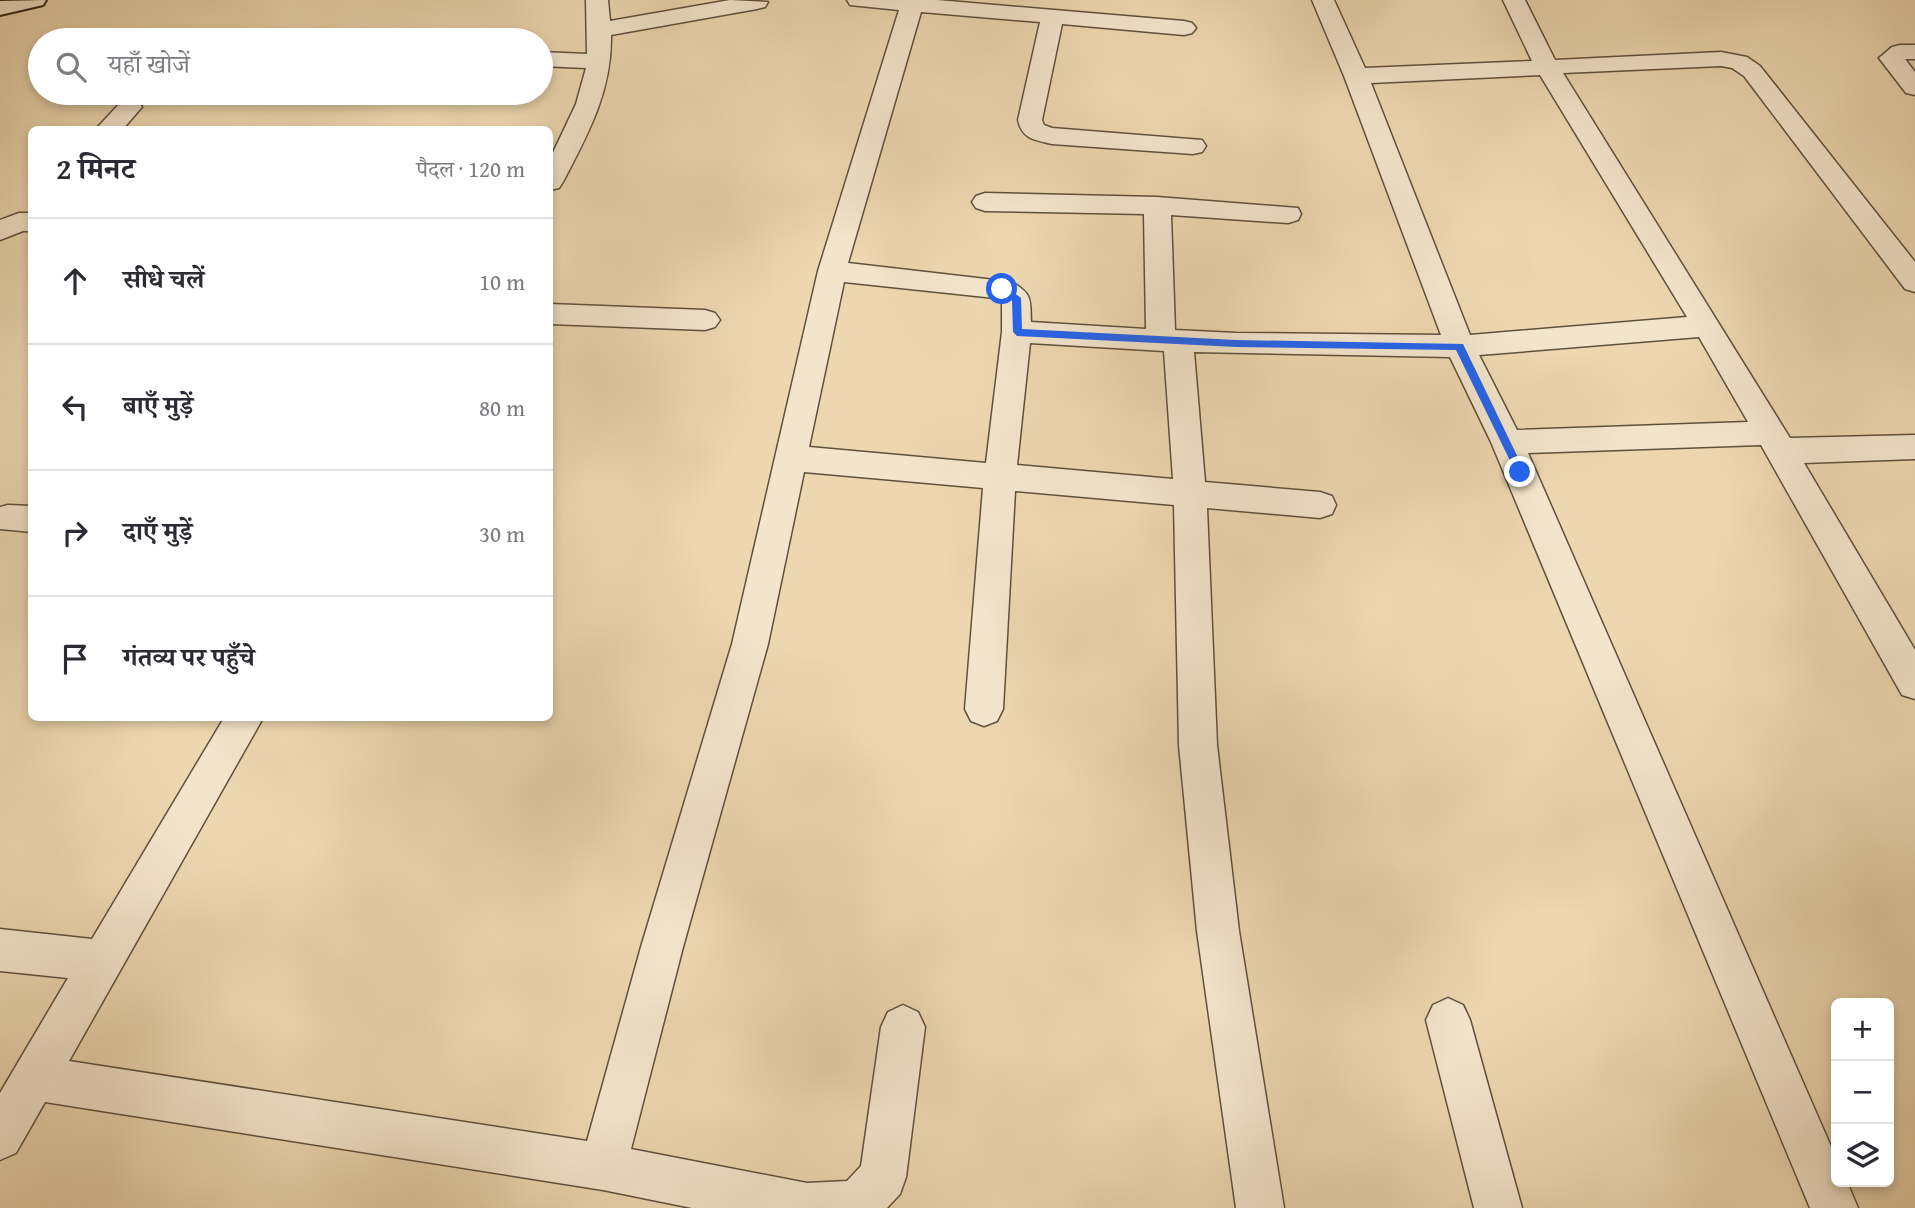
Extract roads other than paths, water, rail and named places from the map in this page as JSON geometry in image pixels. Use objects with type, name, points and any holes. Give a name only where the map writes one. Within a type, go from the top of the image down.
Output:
[{"type":"main road","points":[[0,8],[34,0]]},
{"type":"street","points":[[553,167],[587,107],[596,79],[599,30],[597,0]]},
{"type":"street","points":[[858,0],[1184,28]]},
{"type":"street","points":[[1323,0],[1356,76],[1460,346],[1507,442],[1835,1208]]},
{"type":"street","points":[[1514,0],[1547,67],[1707,326],[1915,683]]},
{"type":"street","points":[[599,30],[757,2]]},
{"type":"street","points":[[603,1167],[662,947],[750,644],[832,271],[912,4]]},
{"type":"street","points":[[1053,15],[1030,120],[1032,129],[1052,136],[1193,146]]},
{"type":"street","points":[[1915,51],[1900,52],[1891,58],[1915,88]]},
{"type":"street","points":[[553,59],[598,61]]},
{"type":"street","points":[[1356,76],[1721,59],[1748,66],[1915,282]]},
{"type":"street","points":[[111,126],[130,107]]},
{"type":"street","points":[[985,202],[1157,206],[1288,214]]},
{"type":"street","points":[[1157,206],[1169,340],[1190,493],[1198,745],[1218,932],[1259,1208]]},
{"type":"street","points":[[13,227],[28,208]]},
{"type":"street","points":[[832,271],[1002,289],[1016,298],[1017,332],[1000,477],[984,709]]},
{"type":"street","points":[[553,314],[705,320]]},
{"type":"street","points":[[1017,332],[1169,340],[1460,346],[1707,326]]},
{"type":"street","points":[[1507,442],[1775,442],[1915,447]]},
{"type":"street","points":[[790,458],[1320,505]]},
{"type":"street","points":[[0,1137],[242,721]]},
{"type":"street","points":[[0,950],[103,961]]},
{"type":"street","points":[[1448,1020],[1498,1208]]},
{"type":"street","points":[[35,1078],[603,1167],[807,1207],[846,1206],[864,1198],[883,1177],[903,1027]]}]
